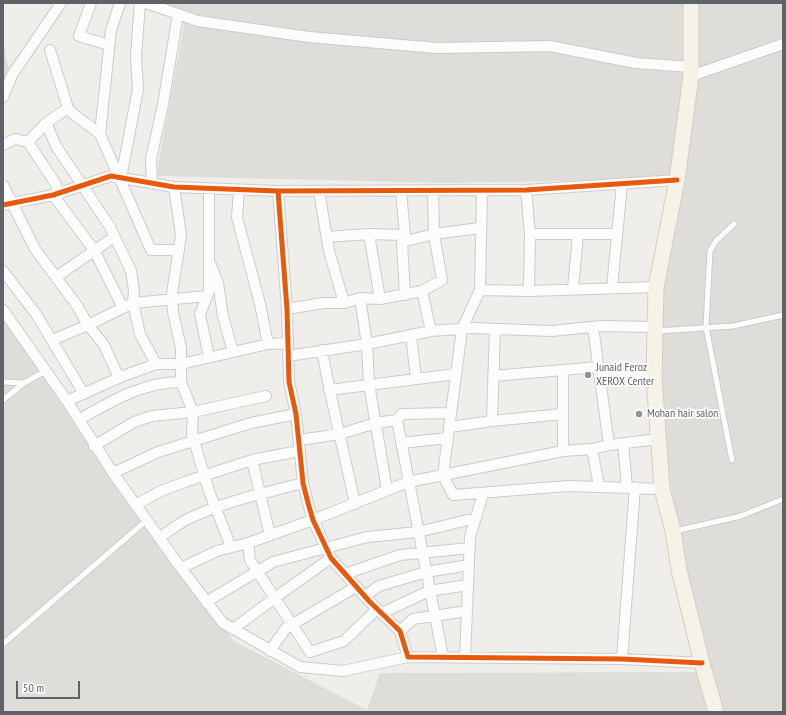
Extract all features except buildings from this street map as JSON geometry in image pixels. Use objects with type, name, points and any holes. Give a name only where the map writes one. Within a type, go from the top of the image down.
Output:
[{"type":"main road","points":[[692,3],[691,72],[677,180],[656,287],[654,376],[662,488],[673,531],[679,570],[716,712]]},
{"type":"street","points":[[3,97],[12,75],[61,3]]},
{"type":"street","points":[[91,3],[79,36],[109,45]]},
{"type":"street","points":[[100,134],[111,30],[120,3]]},
{"type":"street","points":[[121,178],[138,89],[136,56],[140,3]]},
{"type":"street","points":[[146,3],[198,21],[309,37],[437,48],[550,46],[691,72],[783,44]]},
{"type":"street","points":[[152,183],[151,159],[163,104],[178,14]]},
{"type":"street","points":[[50,50],[68,108],[72,113],[100,134],[121,178],[151,250],[179,250]]},
{"type":"street","points":[[28,142],[46,123],[68,108]]},
{"type":"street","points":[[46,123],[56,146],[114,236],[132,271],[134,290],[133,303],[140,334],[156,364]]},
{"type":"street","points":[[3,145],[15,139],[28,142],[55,183],[56,194],[94,250],[122,308]]},
{"type":"street","points":[[8,204],[56,194],[111,176],[174,187],[209,189],[400,192],[433,190],[526,190],[677,180]]},
{"type":"street","points":[[3,184],[8,204],[35,249],[78,307],[88,325],[104,345],[119,378]]},
{"type":"street","points":[[612,288],[622,184]]},
{"type":"street","points":[[174,187],[181,236],[172,298],[173,312],[181,348],[181,382],[193,412],[192,434],[194,441],[215,507],[231,547]]},
{"type":"street","points":[[209,189],[208,291],[200,314],[209,357]]},
{"type":"street","points":[[240,190],[237,217],[260,304],[268,344]]},
{"type":"street","points":[[287,309],[324,303],[344,303],[360,298],[380,300],[422,292],[442,280],[434,234],[433,190]]},
{"type":"street","points":[[526,190],[530,234],[529,291]]},
{"type":"street","points":[[278,191],[287,309],[289,382],[296,414],[303,483],[313,520],[331,558],[356,587],[400,631],[408,657]]},
{"type":"street","points":[[319,191],[328,251],[344,303]]},
{"type":"street","points":[[482,191],[480,228],[480,290],[462,329],[443,475],[453,495],[483,494],[568,486],[662,488]]},
{"type":"street","points":[[400,192],[405,295]]},
{"type":"street","points":[[326,237],[369,234],[403,239],[480,228]]},
{"type":"street","points":[[369,234],[380,300]]},
{"type":"street","points":[[530,234],[617,234]]},
{"type":"street","points":[[573,288],[578,235]]},
{"type":"street","points":[[56,277],[114,236]]},
{"type":"street","points":[[208,259],[218,283],[223,316],[233,352]]},
{"type":"street","points":[[3,271],[36,314],[84,394]]},
{"type":"street","points":[[480,290],[529,291],[573,288],[656,287]]},
{"type":"street","points":[[422,292],[431,331]]},
{"type":"street","points":[[52,340],[88,325],[133,303],[172,298],[207,296]]},
{"type":"street","points":[[360,298],[367,344],[369,384],[387,490]]},
{"type":"street","points":[[3,310],[80,419],[94,446],[135,505],[223,623],[300,667],[343,671],[408,657],[465,656],[622,659],[702,663]]},
{"type":"street","points":[[593,327],[609,445]]},
{"type":"street","points":[[288,356],[367,344],[431,331],[495,329],[552,331],[593,327],[654,329]]},
{"type":"street","points":[[492,421],[495,329]]},
{"type":"street","points":[[411,336],[416,378]]},
{"type":"street","points":[[67,401],[119,378],[156,364],[181,364],[268,344],[288,343]]},
{"type":"street","points":[[322,350],[328,390],[340,434],[355,504]]},
{"type":"street","points":[[493,376],[563,370],[599,371],[654,376]]},
{"type":"street","points":[[562,451],[563,370]]},
{"type":"street","points":[[328,390],[456,374]]},
{"type":"street","points":[[80,419],[117,398],[141,388],[171,382],[181,382]]},
{"type":"street","points":[[94,446],[134,422],[152,416],[193,412],[266,396]]},
{"type":"street","points":[[299,440],[340,434],[376,423],[397,420],[402,414],[451,413]]},
{"type":"street","points":[[114,474],[158,452],[250,423],[296,414]]},
{"type":"street","points":[[450,427],[563,414]]},
{"type":"street","points":[[397,420],[443,657]]},
{"type":"street","points":[[401,443],[448,438]]},
{"type":"street","points":[[181,568],[217,551],[248,543],[313,520],[408,482],[562,451],[592,449],[609,445],[658,439]]},
{"type":"street","points":[[622,659],[631,487],[623,444]]},
{"type":"street","points":[[592,449],[599,486]]},
{"type":"street","points":[[135,505],[161,492],[252,460],[299,451]]},
{"type":"street","points":[[252,460],[270,535]]},
{"type":"street","points":[[159,538],[189,519],[215,507],[303,483]]},
{"type":"street","points":[[465,656],[470,537],[483,494]]},
{"type":"street","points":[[206,602],[273,562],[367,537],[418,532],[476,518]]},
{"type":"street","points":[[248,543],[250,560],[276,597],[310,652],[344,640],[379,611],[429,590],[468,585]]},
{"type":"street","points":[[345,574],[400,555],[470,548]]},
{"type":"street","points":[[234,629],[331,558]]},
{"type":"street","points":[[365,596],[379,586],[426,572],[469,565]]},
{"type":"street","points":[[270,651],[286,628],[313,610],[356,587]]},
{"type":"street","points":[[400,631],[413,619],[467,612]]},
{"type":"lane","points":[[732,460],[706,327],[710,251],[716,241],[734,224]]},
{"type":"lane","points":[[654,329],[743,324],[783,315]]},
{"type":"lane","points":[[3,400],[24,383],[46,371]]},
{"type":"lane","points":[[3,382],[24,383]]},
{"type":"lane","points":[[673,531],[741,516],[783,499]]},
{"type":"lane","points":[[3,644],[147,520]]},
{"type":"shaded area","points":[[141,3],[783,3],[783,712],[3,712],[3,315],[186,581],[234,641],[367,710],[380,673],[707,672],[659,425],[660,287],[682,179],[443,183],[156,176],[185,19]]},
{"type":"shaded area","points":[[3,43],[9,71],[3,86]]},
{"type":"cycle path","points":[[3,205],[53,195],[111,176],[174,187],[278,191],[526,190],[677,180]]},
{"type":"cycle path","points":[[278,191],[287,309],[289,382],[296,414],[303,483],[308,503],[313,520],[331,558],[369,601],[400,631],[408,657],[622,659],[702,663]]},
{"type":"place","name":"Junaid Feroz XEROX Center","points":[[588,375]]},
{"type":"place","name":"Mohan hair salon","points":[[639,414]]}]
